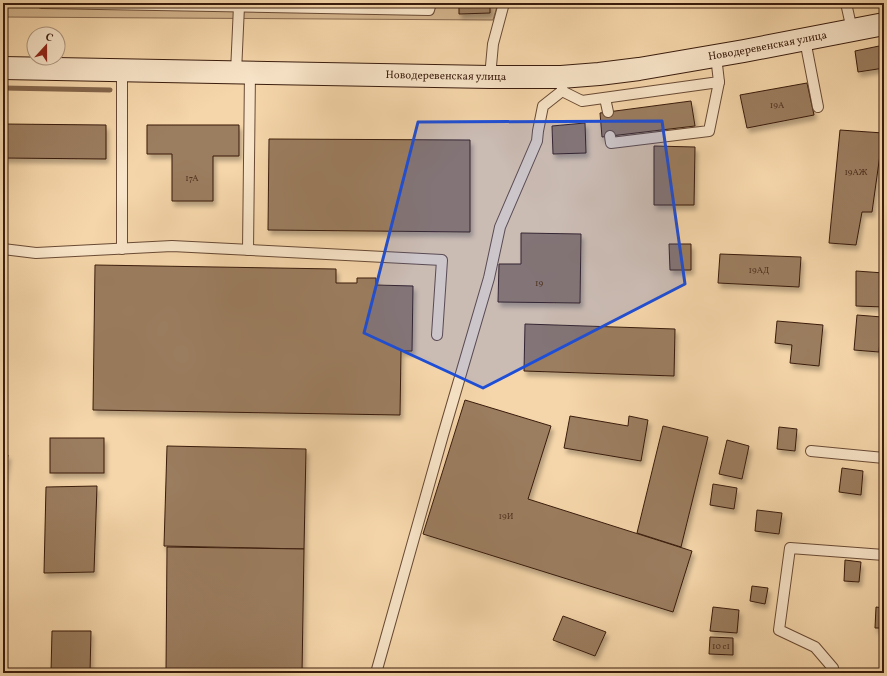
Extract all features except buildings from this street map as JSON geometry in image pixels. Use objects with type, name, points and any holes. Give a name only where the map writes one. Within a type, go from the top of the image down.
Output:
[{"type":"main road","name":"Новодеревенская улица","points":[[3,68],[490,77],[562,84],[599,74],[716,56],[884,24]]},
{"type":"lane","points":[[42,3],[430,7]]},
{"type":"lane","points":[[490,77],[493,44],[504,3]]},
{"type":"lane","points":[[846,3],[852,30]]},
{"type":"lane","points":[[240,6],[248,250]]},
{"type":"lane","points":[[805,40],[818,107]]},
{"type":"lane","points":[[610,136],[611,143],[709,131],[719,82],[716,56]]},
{"type":"lane","points":[[122,70],[122,249]]},
{"type":"lane","points":[[376,673],[489,278],[500,227],[537,141],[543,106],[562,84],[582,101],[719,82]]},
{"type":"lane","points":[[605,98],[608,112]]},
{"type":"lane","points":[[3,249],[36,253],[172,246],[442,260],[438,336]]},
{"type":"lane","points":[[811,451],[884,458]]},
{"type":"lane","points":[[834,673],[833,668],[815,647],[779,630],[790,548],[884,555]]},
{"type":"highlighted area","points":[[662,121],[685,284],[483,388],[364,333],[418,122]]},
{"type":"shaded area","points":[[3,3],[498,3],[493,20],[3,17]]},
{"type":"waterway","points":[[3,88],[110,90]]}]
